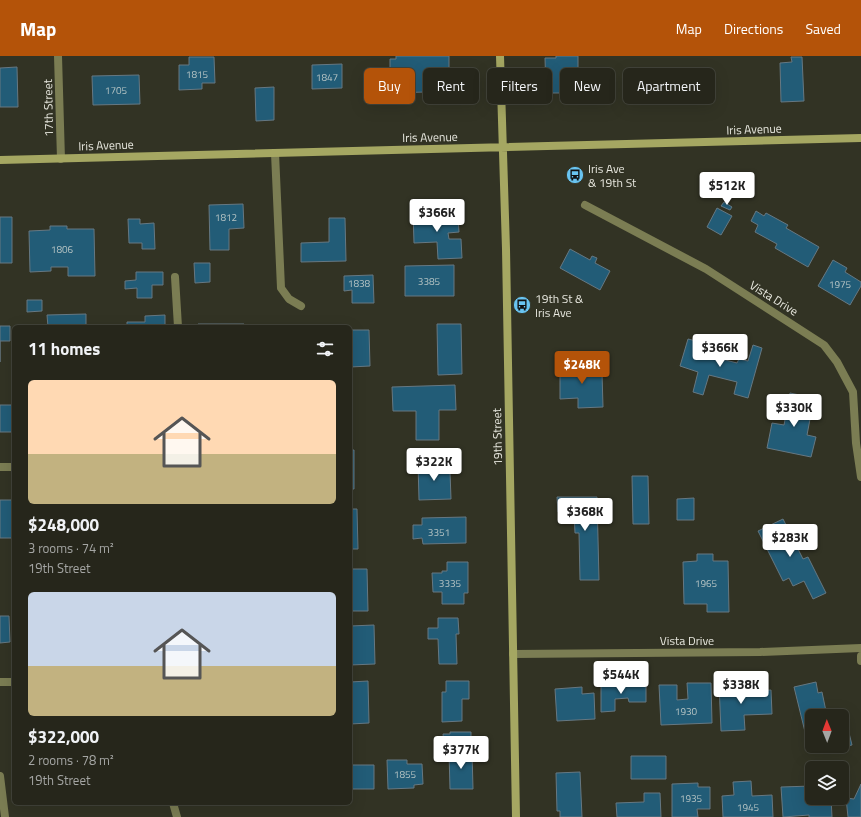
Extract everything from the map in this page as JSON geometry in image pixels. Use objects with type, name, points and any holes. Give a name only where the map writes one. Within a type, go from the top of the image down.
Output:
[{"type":"main road","name":"19th Street","points":[[500,56],[506,256],[516,817]]},
{"type":"main road","name":"Iris Avenue","points":[[0,160],[861,138]]},
{"type":"street","name":"17th Street","points":[[58,56],[61,159]]},
{"type":"street","points":[[275,152],[281,288],[289,299],[301,306]]},
{"type":"street","name":"Vista Drive","points":[[585,205],[706,269],[824,345],[837,362],[853,392],[856,443],[861,477]]},
{"type":"street","points":[[175,277],[178,325]]},
{"type":"street","points":[[0,467],[12,466]]},
{"type":"street","name":"Vista Drive","points":[[513,654],[760,652],[861,648]]},
{"type":"street","points":[[861,656],[861,662]]},
{"type":"street","points":[[0,682],[12,682]]},
{"type":"street","points":[[0,776],[5,817]]},
{"type":"street","points":[[174,805],[177,817]]},
{"type":"building","points":[[396,56],[449,56],[449,68],[423,68],[423,92],[415,92],[415,68],[390,68],[390,59],[396,59]]},
{"type":"building","points":[[556,56],[578,56],[578,68],[560,68],[560,93],[552,93],[552,68],[545,68],[545,58],[556,58]]},
{"type":"building","points":[[189,57],[214,57],[215,83],[202,83],[202,89],[179,90],[179,65],[189,65]]},
{"type":"building","points":[[791,57],[802,57],[804,101],[781,102],[780,63],[792,62]]},
{"type":"building","points":[[342,64],[342,88],[312,89],[312,65]]},
{"type":"building","points":[[17,67],[18,107],[0,107],[0,68]]},
{"type":"building","points":[[139,75],[140,104],[93,105],[92,76]]},
{"type":"building","points":[[274,87],[274,120],[256,121],[255,88]]},
{"type":"building","points":[[724,202],[732,207],[730,210],[721,206]]},
{"type":"building","points":[[243,204],[244,228],[229,229],[229,250],[210,250],[209,205]]},
{"type":"building","points":[[717,208],[732,216],[721,235],[707,227]]},
{"type":"building","points":[[434,210],[435,219],[458,218],[459,232],[448,233],[449,239],[461,239],[462,258],[438,259],[437,242],[414,243],[413,211]]},
{"type":"building","points":[[756,211],[764,216],[766,213],[788,225],[786,228],[819,247],[808,267],[775,248],[777,244],[755,232],[758,225],[751,221]]},
{"type":"building","points":[[0,217],[12,217],[12,263],[0,263]]},
{"type":"building","points":[[329,218],[345,218],[346,261],[301,262],[301,243],[329,242]]},
{"type":"building","points":[[128,219],[140,219],[140,224],[154,223],[155,249],[142,249],[142,243],[129,243]]},
{"type":"building","points":[[50,226],[67,226],[67,229],[94,229],[95,276],[68,276],[68,267],[51,267],[51,271],[30,272],[29,231],[50,230]]},
{"type":"building","points":[[570,249],[590,260],[592,256],[597,258],[595,263],[610,271],[600,290],[560,268]]},
{"type":"building","points":[[833,260],[847,268],[845,272],[861,282],[861,286],[850,305],[818,286]]},
{"type":"building","points":[[194,263],[210,263],[210,282],[195,283]]},
{"type":"building","points":[[454,265],[454,296],[405,296],[405,266]]},
{"type":"building","points":[[136,272],[163,272],[163,285],[152,285],[152,298],[137,298],[137,288],[125,289],[125,281],[136,280]]},
{"type":"building","points":[[373,275],[374,303],[352,303],[352,290],[344,291],[344,276]]},
{"type":"building","points":[[27,300],[42,300],[42,311],[27,312]]},
{"type":"building","points":[[86,314],[86,325],[48,325],[47,315]]},
{"type":"building","points":[[165,315],[165,325],[127,325],[127,322],[145,322],[145,316]]},
{"type":"building","points":[[198,324],[244,324],[244,325]]},
{"type":"building","points":[[437,324],[461,324],[462,374],[438,375]]},
{"type":"building","points":[[0,326],[10,326],[10,341],[0,341]]},
{"type":"building","points":[[352,330],[369,330],[370,366],[352,367]]},
{"type":"building","points":[[688,339],[709,344],[706,355],[737,363],[739,359],[748,361],[753,345],[762,348],[748,398],[734,394],[737,382],[709,375],[703,395],[693,392],[698,372],[680,366]]},
{"type":"building","points":[[595,365],[595,373],[602,373],[603,407],[578,408],[578,398],[560,399],[560,366]]},
{"type":"building","points":[[455,385],[456,410],[439,410],[439,440],[416,440],[416,411],[393,411],[392,387]]},
{"type":"building","points":[[790,393],[814,398],[807,435],[816,437],[811,457],[767,448],[772,423],[784,425]]},
{"type":"building","points":[[0,405],[12,405],[12,432],[0,432]]},
{"type":"building","points":[[352,450],[354,450],[354,489],[352,489]]},
{"type":"building","points":[[418,463],[440,463],[441,472],[450,472],[451,499],[419,500]]},
{"type":"building","points":[[632,476],[648,476],[649,524],[633,524]]},
{"type":"building","points":[[557,497],[597,497],[599,580],[580,580],[579,533],[575,533],[574,512],[558,512]]},
{"type":"building","points":[[694,498],[694,520],[677,520],[677,499]]},
{"type":"building","points":[[0,500],[12,500],[12,538],[0,538]]},
{"type":"building","points":[[352,509],[357,509],[358,549],[352,549]]},
{"type":"building","points":[[466,517],[466,543],[423,544],[422,538],[413,539],[413,525],[422,525],[422,518]]},
{"type":"building","points":[[783,519],[803,559],[808,557],[826,593],[813,599],[804,581],[793,586],[789,578],[783,581],[758,531]]},
{"type":"building","points":[[697,554],[713,554],[713,561],[728,561],[729,612],[707,612],[707,604],[684,604],[683,562],[697,561]]},
{"type":"building","points":[[447,562],[468,562],[468,593],[464,593],[464,604],[442,604],[442,592],[433,592],[432,573],[442,573],[442,571],[447,571]]},
{"type":"building","points":[[352,569],[367,569],[368,611],[352,611]]},
{"type":"building","points":[[0,616],[9,616],[10,642],[0,643]]},
{"type":"building","points":[[438,618],[458,618],[459,634],[456,634],[457,664],[439,664],[438,639],[428,639],[428,628],[438,628]]},
{"type":"building","points":[[374,625],[375,664],[352,665],[352,626]]},
{"type":"building","points":[[368,681],[369,723],[352,724],[352,682]]},
{"type":"building","points":[[446,681],[469,681],[469,699],[462,699],[462,721],[442,722],[442,692],[446,692]]},
{"type":"building","points":[[742,682],[742,691],[771,690],[772,714],[744,715],[745,730],[721,731],[719,683]]},
{"type":"building","points":[[816,682],[818,693],[822,692],[826,709],[805,709],[805,732],[794,687]]},
{"type":"building","points":[[687,683],[711,683],[712,723],[661,725],[659,685],[677,685],[677,700],[688,699]]},
{"type":"building","points":[[646,684],[646,702],[629,702],[628,698],[615,699],[615,711],[601,712],[601,685]]},
{"type":"building","points":[[582,687],[582,694],[594,693],[595,719],[557,721],[555,689]]},
{"type":"building","points":[[450,732],[471,732],[471,744],[444,745],[443,734],[450,734]]},
{"type":"building","points":[[849,733],[852,745],[849,746]]},
{"type":"building","points":[[472,751],[473,789],[450,789],[449,752]]},
{"type":"building","points":[[631,756],[666,756],[666,779],[631,779]]},
{"type":"building","points":[[387,760],[407,760],[407,764],[422,764],[423,784],[414,785],[414,788],[388,789]]},
{"type":"building","points":[[352,765],[374,765],[374,789],[352,789]]},
{"type":"building","points":[[580,772],[582,817],[560,817],[560,811],[557,811],[556,773]]},
{"type":"building","points":[[751,781],[752,796],[772,795],[773,817],[723,817],[722,796],[734,795],[733,782]]},
{"type":"building","points":[[698,783],[698,787],[710,787],[710,809],[697,809],[698,817],[672,817],[672,784]]},
{"type":"building","points":[[861,784],[861,817],[848,817],[847,805],[849,805],[849,798],[854,799]]},
{"type":"building","points":[[805,786],[805,805],[831,805],[832,817],[809,817],[809,815],[783,817],[781,787]]},
{"type":"building","points":[[644,793],[660,793],[661,817],[617,817],[616,803],[644,802]]},
{"type":"place","name":"Iris Ave & 19th St","points":[[575,175]]},
{"type":"place","name":"19th St & Iris Ave","points":[[522,305]]}]
